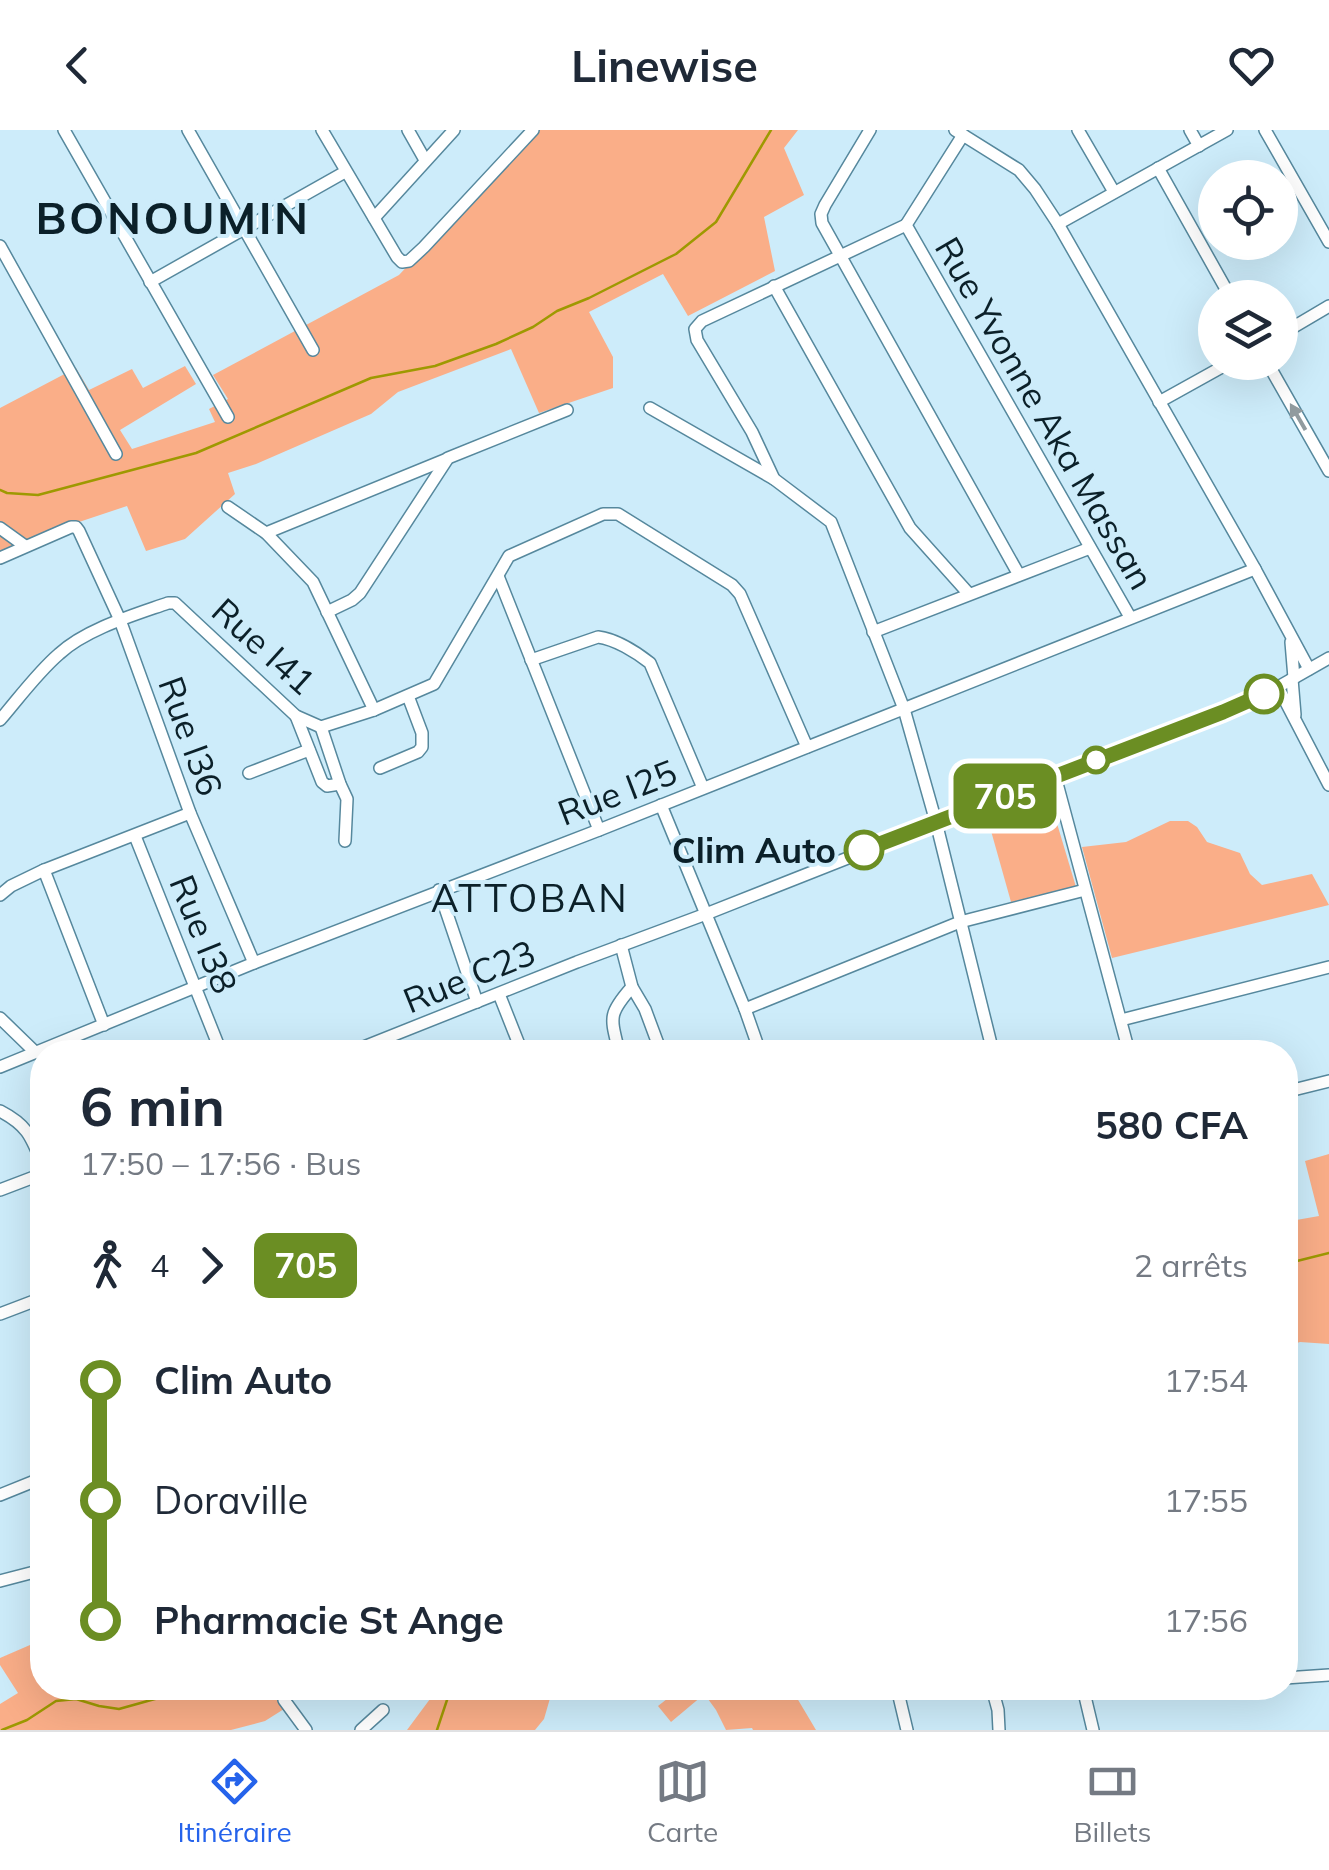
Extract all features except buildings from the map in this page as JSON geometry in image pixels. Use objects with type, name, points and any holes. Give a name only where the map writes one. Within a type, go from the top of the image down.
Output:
[{"type":"street","points":[[64,130],[228,416]]},
{"type":"street","points":[[188,130],[313,350]]},
{"type":"street","points":[[322,130],[402,262],[424,247],[533,130]]},
{"type":"street","points":[[408,130],[425,160]]},
{"type":"street","points":[[374,218],[454,130]]},
{"type":"street","points":[[870,130],[821,214],[822,223],[1019,575]]},
{"type":"street","points":[[979,144],[987,130]]},
{"type":"street","points":[[1078,130],[1114,192]]},
{"type":"street","points":[[1190,130],[1199,146]]},
{"type":"street","points":[[1058,224],[1227,130]]},
{"type":"street","points":[[1266,130],[1329,242]]},
{"type":"street","points":[[959,132],[1019,170],[1058,224],[1308,669]]},
{"type":"street","name":"Rue Yvonne Aka Massan","points":[[959,132],[906,226],[1130,617]]},
{"type":"street","points":[[1158,168],[1220,280]]},
{"type":"street","points":[[150,282],[346,172]]},
{"type":"street","points":[[774,479],[694,329],[702,320],[906,226]]},
{"type":"street","points":[[0,246],[116,454]]},
{"type":"street","points":[[774,286],[910,528],[969,594]]},
{"type":"street","points":[[1298,324],[1329,306]]},
{"type":"street","points":[[1159,402],[1199,380]]},
{"type":"street","points":[[1277,380],[1329,472]]},
{"type":"street","points":[[650,408],[774,479],[831,522],[904,709],[990,1040]]},
{"type":"street","points":[[266,533],[567,410]]},
{"type":"street","points":[[327,612],[360,593],[448,458]]},
{"type":"street","points":[[228,507],[266,533],[313,582],[374,710]]},
{"type":"street","name":"Rue I41","points":[[0,720],[60,652],[74,642],[168,603],[175,603],[296,716],[321,727],[374,710],[434,684],[509,556],[603,514],[618,514],[732,585],[740,594],[807,747]]},
{"type":"street","name":"Rue I36","points":[[25,546],[76,527],[120,620],[190,813],[254,963]]},
{"type":"street","points":[[0,528],[25,546],[0,558]]},
{"type":"street","points":[[874,632],[1090,548]]},
{"type":"street","name":"Rue I25","points":[[66,1040],[1255,569]]},
{"type":"street","points":[[498,576],[599,830]]},
{"type":"street","points":[[1290,634],[1296,721]]},
{"type":"street","points":[[531,660],[598,636],[644,658],[650,663],[703,788]]},
{"type":"street","name":"Rue C23","points":[[381,1040],[1223,712],[1329,658]]},
{"type":"street","points":[[1278,687],[1329,784]]},
{"type":"street","points":[[380,768],[422,747],[422,734],[408,696]]},
{"type":"street","points":[[296,716],[322,782],[328,786],[340,784]]},
{"type":"street","points":[[321,727],[347,799],[345,840]]},
{"type":"street","points":[[249,774],[309,750]]},
{"type":"street","points":[[1056,776],[1127,1040]]},
{"type":"street","points":[[661,805],[756,1040]]},
{"type":"street","points":[[0,895],[44,870],[190,813]]},
{"type":"street","name":"Rue I38","points":[[134,836],[216,1040]]},
{"type":"street","points":[[44,870],[104,1025]]},
{"type":"street","points":[[439,890],[477,1002]]},
{"type":"street","points":[[745,1009],[960,922],[1085,890]]},
{"type":"street","points":[[621,946],[632,988],[645,1008],[657,1040]]},
{"type":"street","points":[[1121,1020],[1329,967]]},
{"type":"street","points":[[616,1040],[614,1010],[632,988]]},
{"type":"street","points":[[499,994],[517,1040]]},
{"type":"street","points":[[0,1018],[30,1047]]},
{"type":"street","name":"Rue I25","points":[[0,1067],[30,1054]]},
{"type":"street","points":[[1298,1089],[1329,1081]]},
{"type":"street","points":[[0,1111],[30,1134]]},
{"type":"street","points":[[0,1190],[30,1179]]},
{"type":"street","points":[[0,1314],[30,1303]]},
{"type":"street","points":[[0,1494],[30,1483]]},
{"type":"street","points":[[0,1581],[30,1573]]},
{"type":"street","points":[[1298,1677],[1329,1675]]},
{"type":"street","points":[[284,1700],[306,1730]]},
{"type":"street","points":[[900,1700],[908,1730]]},
{"type":"street","points":[[995,1700],[999,1730]]},
{"type":"street","points":[[1086,1700],[1093,1730]]},
{"type":"street","points":[[362,1730],[383,1710]]},
{"type":"shaded area","points":[[536,130],[798,130],[784,148],[804,195],[764,217],[775,271],[688,316],[663,274],[589,312],[613,357],[613,388],[539,413],[511,349],[398,392],[371,414],[228,473],[235,494],[185,539],[146,551],[127,506],[0,554],[0,408],[76,368],[89,390],[132,369],[143,388],[185,366],[196,384],[120,430],[132,449],[215,422],[209,409],[228,399],[213,375],[399,275]]},
{"type":"shaded area","points":[[1047,790],[1076,887],[1011,902],[986,813]]},
{"type":"shaded area","points":[[1170,821],[1188,821],[1207,842],[1240,853],[1250,874],[1262,885],[1312,874],[1329,905],[1112,958],[1082,847],[1126,842]]},
{"type":"shaded area","points":[[1329,1154],[1329,1344],[1298,1343],[1298,1220],[1319,1216],[1305,1161]]},
{"type":"shaded area","points":[[30,1645],[30,1700],[281,1700],[284,1709],[265,1721],[231,1730],[0,1730],[0,1704],[18,1693],[0,1665],[0,1658]]},
{"type":"shaded area","points":[[429,1700],[550,1700],[544,1719],[535,1730],[407,1730]]},
{"type":"shaded area","points":[[666,1700],[697,1700],[671,1722],[658,1706]]},
{"type":"shaded area","points":[[709,1700],[798,1700],[816,1730],[726,1730]]},
{"type":"waterway","points":[[0,490],[38,495],[196,453],[371,378],[435,366],[533,327],[557,311],[676,254],[716,222],[771,130]]},
{"type":"waterway","points":[[1298,1261],[1329,1253]]},
{"type":"waterway","points":[[2,1730],[27,1720],[56,1701],[66,1700]]},
{"type":"waterway","points":[[79,1700],[119,1709],[151,1700]]},
{"type":"waterway","points":[[437,1730],[447,1700]]},
{"type":"bus line","name":"705","points":[[864,850],[1264,694]]},
{"type":"place","name":"Clim Auto","points":[[864,850]]},
{"type":"district","name":"BONOUMIN","points":[[173,217]]},
{"type":"district","name":"ATTOBAN","points":[[530,898]]}]
